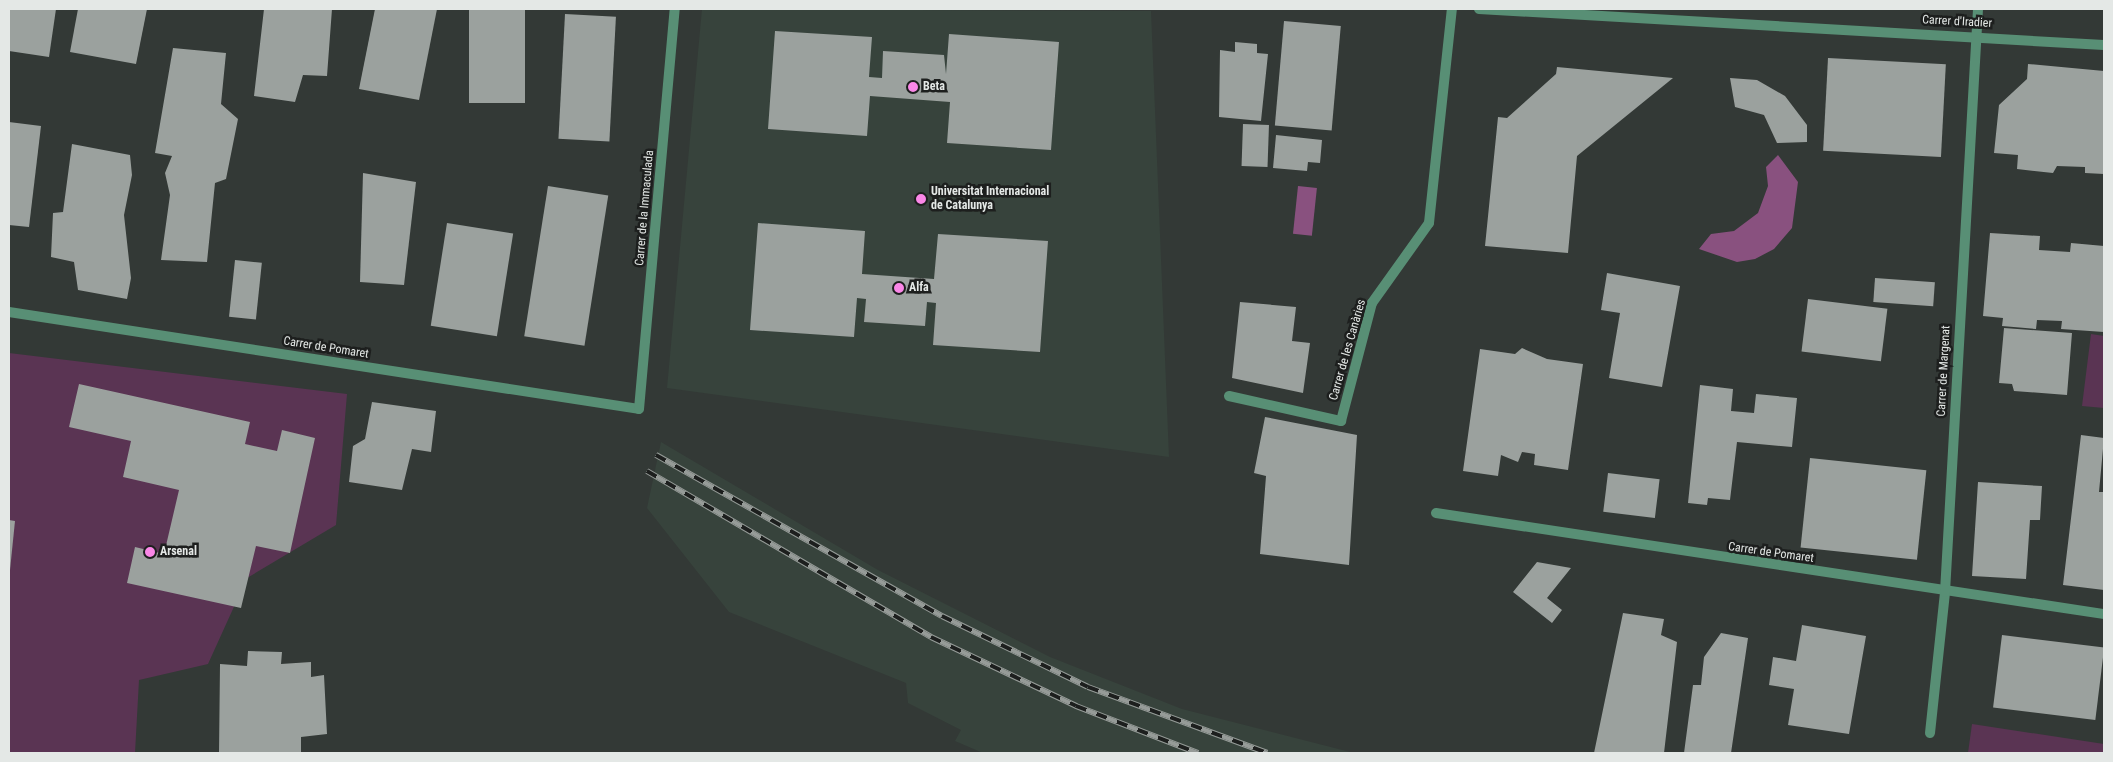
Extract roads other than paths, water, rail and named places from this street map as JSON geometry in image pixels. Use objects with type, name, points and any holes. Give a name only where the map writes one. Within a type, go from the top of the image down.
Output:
[{"type":"street","name":"Carrer de la Immaculada","points":[[639,410],[675,9]]},
{"type":"street","name":"Carrer de les Canàries","points":[[1230,396],[1341,421],[1372,303],[1429,223],[1452,9]]},
{"type":"street","name":"Carrer d'Iradier","points":[[1479,9],[1977,36],[2104,45]]},
{"type":"street","name":"Carrer de Margenat","points":[[1930,733],[1945,592],[1978,9]]},
{"type":"street","name":"Carrer de Pomaret","points":[[9,312],[639,410]]},
{"type":"street","name":"Carrer de Pomaret","points":[[1436,513],[1945,592],[2104,614]]},
{"type":"railway","points":[[656,455],[942,616],[1088,687],[1267,753]]},
{"type":"railway","points":[[647,471],[931,637],[1076,706],[1198,753]]},
{"type":"place","name":"Beta","points":[[913,87]]},
{"type":"place","name":"Universitat Internacional de Catalunya","points":[[921,199]]},
{"type":"place","name":"Alfa","points":[[899,288]]},
{"type":"place","name":"Arsenal","points":[[150,552]]}]
